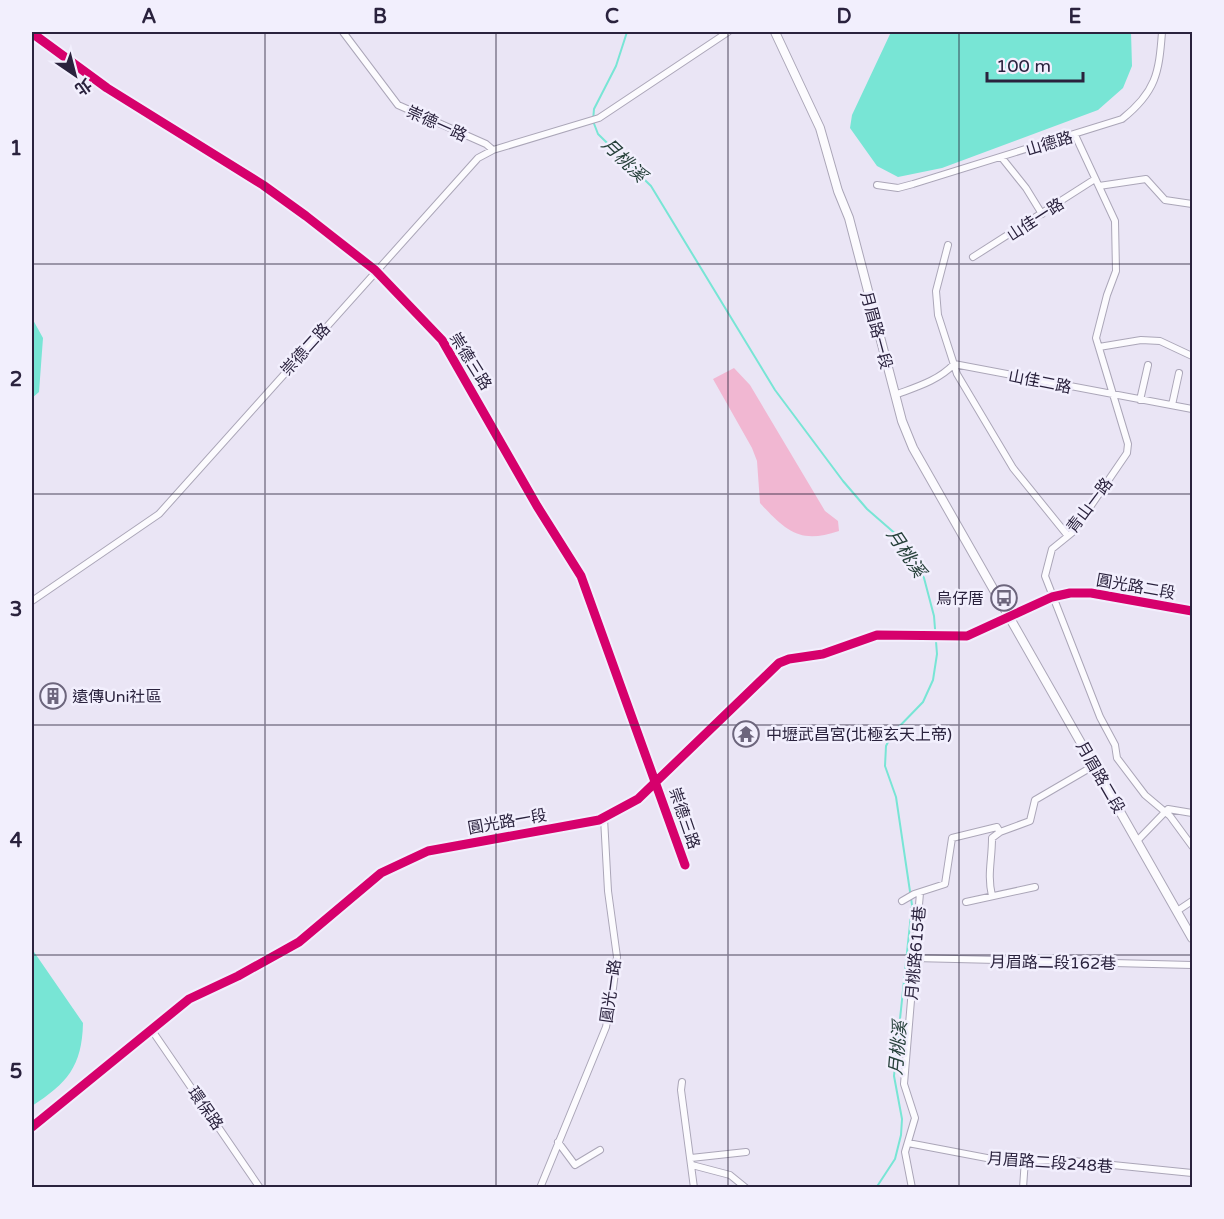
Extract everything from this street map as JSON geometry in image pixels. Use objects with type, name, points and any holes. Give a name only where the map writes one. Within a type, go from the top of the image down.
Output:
[{"type":"street","name":"崇德一路","points":[[343,32],[398,105],[486,144],[493,150]]},
{"type":"street","name":"崇德二路","points":[[32,602],[159,514],[474,161],[493,150],[599,118],[728,32]]},
{"type":"street","name":"月眉路一段","points":[[775,32],[820,128],[838,191],[849,218],[894,394],[913,448],[1007,617]]},
{"type":"street","name":"山德路","points":[[877,185],[898,188],[1002,158],[1122,119],[1142,103],[1154,84],[1160,63],[1162,32]]},
{"type":"street","name":"崇德三路","points":[[32,33],[107,88],[263,185],[375,270],[442,340],[537,506],[581,576],[657,781],[685,865]]},
{"type":"street","name":"青山一路","points":[[1075,135],[1115,221],[1118,260],[1096,338],[1126,438],[1127,453],[1068,536],[1053,549],[1045,576],[1100,717],[1115,745],[1117,758],[1145,795],[1170,816],[1192,846]]},
{"type":"street","points":[[1002,158],[1026,188],[1042,214]]},
{"type":"street","name":"山佳一路","points":[[973,257],[1097,183],[1146,178],[1165,200],[1192,204]]},
{"type":"street","points":[[948,245],[936,291],[938,315],[962,384],[1013,468],[1068,536]]},
{"type":"street","points":[[1099,348],[1141,340],[1160,342],[1192,356]]},
{"type":"street","points":[[894,394],[936,379],[954,364]]},
{"type":"street","name":"山佳二路","points":[[954,364],[1192,409]]},
{"type":"street","points":[[1140,400],[1149,364]]},
{"type":"street","points":[[1172,405],[1179,373]]},
{"type":"street","name":"圓光路二段","points":[[1007,617],[1052,597],[1091,593],[1192,611]]},
{"type":"street","name":"圓光路一段","points":[[32,1127],[189,999],[238,976],[299,942],[381,873],[428,852],[604,818],[638,799],[779,663],[789,659],[823,654],[877,635],[967,636],[1007,617]]},
{"type":"street","name":"月眉路二段","points":[[1007,617],[1095,765],[1192,938]]},
{"type":"street","points":[[992,896],[987,875],[992,861],[992,838],[1000,832],[1030,821],[1035,800],[1095,765]]},
{"type":"street","points":[[1137,841],[1168,809],[1192,813]]},
{"type":"street","name":"圓光一路","points":[[540,1188],[606,1027],[613,988],[617,957],[608,891],[604,818]]},
{"type":"street","points":[[902,901],[945,884],[952,838],[996,827],[1000,832]]},
{"type":"street","points":[[966,902],[1035,887]]},
{"type":"street","name":"月桃路615巷","points":[[912,1188],[905,1152],[915,1118],[904,1084],[917,894]]},
{"type":"street","points":[[1177,911],[1192,901]]},
{"type":"street","name":"月眉路二段162巷","points":[[914,958],[1192,965]]},
{"type":"street","name":"環保路","points":[[151,1029],[260,1188]]},
{"type":"street","points":[[682,1082],[681,1090],[694,1188]]},
{"type":"street","points":[[558,1143],[575,1165],[600,1150]]},
{"type":"street","name":"月眉路二段248巷","points":[[908,1143],[992,1159],[1073,1161],[1192,1173]]},
{"type":"street","points":[[692,1162],[746,1152]]},
{"type":"street","points":[[1023,1188],[1025,1159]]},
{"type":"street","points":[[692,1162],[730,1175],[746,1188]]},
{"type":"shaded area","points":[[891,32],[1131,32],[1132,66],[1123,88],[1098,110],[942,168],[898,177],[877,166],[850,128],[852,115]]},
{"type":"shaded area","points":[[32,318],[43,338],[39,392],[32,398]]},
{"type":"shaded area","points":[[734,368],[750,385],[825,511],[838,521],[839,531],[814,536],[795,533],[778,521],[760,503],[757,461],[713,379]]},
{"type":"shaded area","points":[[32,949],[83,1023],[80,1051],[76,1063],[55,1090],[32,1106]]},
{"type":"waterway","name":"月桃溪","points":[[627,32],[616,66],[594,109],[593,121],[598,134],[651,186],[775,390],[843,481],[867,509],[898,536],[924,578],[934,616],[937,654],[933,680],[923,702],[892,734],[886,746],[885,766],[896,797],[912,905],[894,1076],[902,1119],[901,1135],[895,1159],[876,1188]]},
{"type":"cycle path","points":[[32,33],[107,88],[263,185],[306,216],[375,270],[442,340],[537,506],[581,576],[685,865]]},
{"type":"cycle path","points":[[32,1127],[189,999],[238,976],[299,942],[381,873],[428,851],[599,820],[638,799],[779,663],[789,659],[823,654],[877,635],[967,636],[1052,597],[1070,593],[1091,593],[1192,611]]},
{"type":"place","name":"烏仔厝","points":[[1004,598]]},
{"type":"place","name":"遠傳Uni社區","points":[[53,696]]},
{"type":"place","name":"中壢武昌宮(北極玄天上帝)","points":[[746,734]]}]
